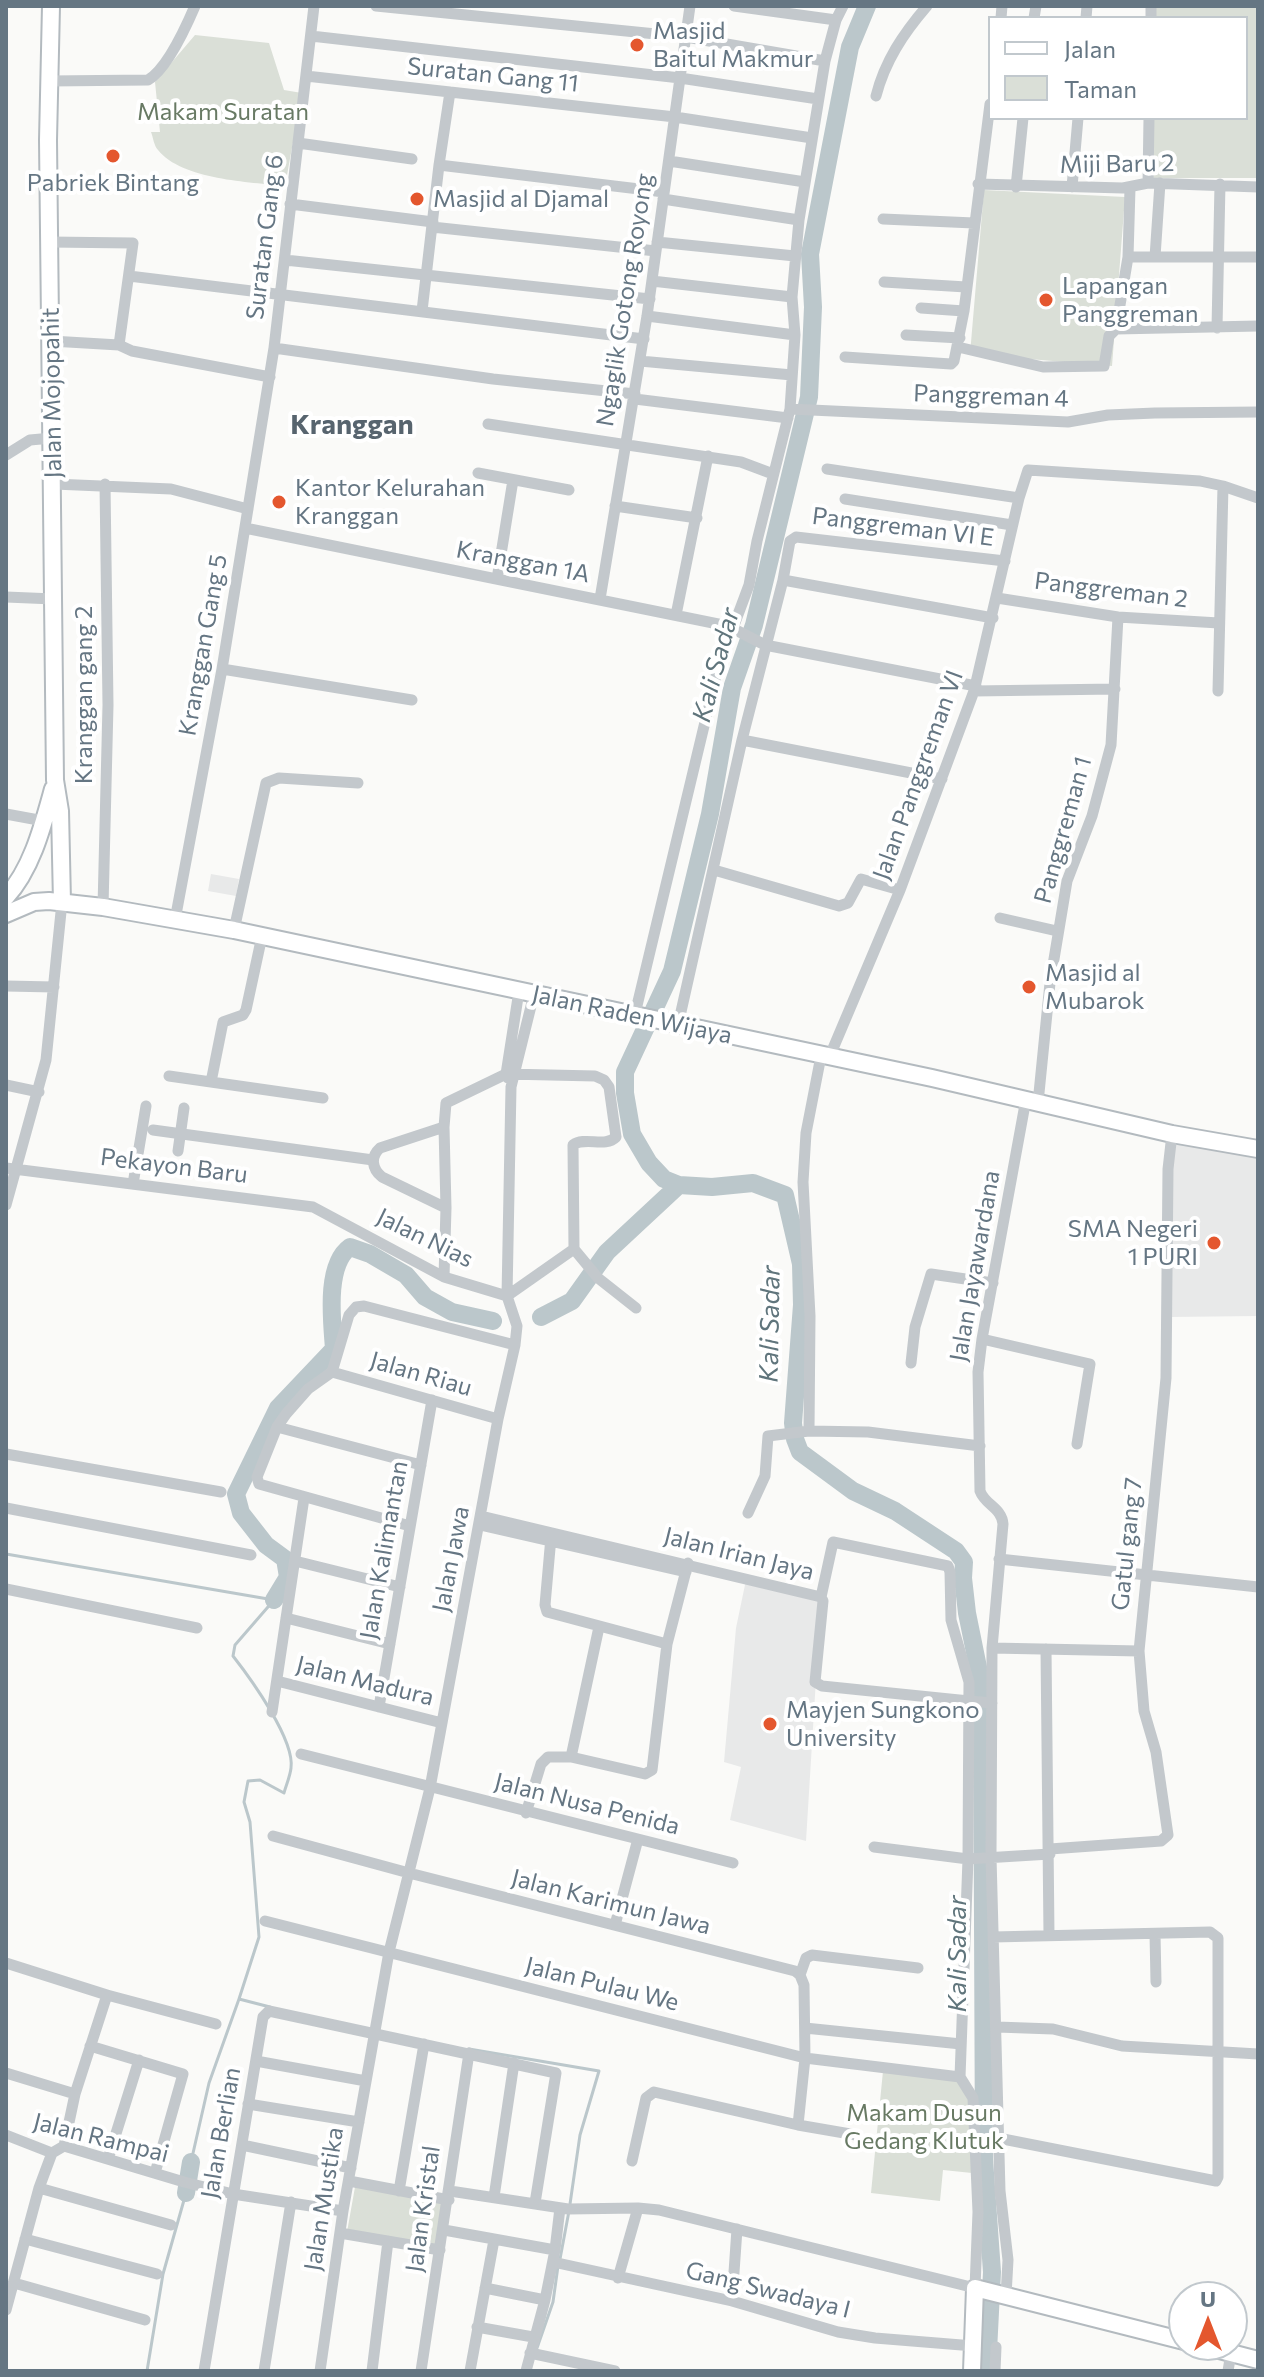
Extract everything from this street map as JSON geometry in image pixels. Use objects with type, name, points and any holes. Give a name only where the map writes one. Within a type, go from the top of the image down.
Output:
[{"type":"main road","name":"Jalan Mojopahit","points":[[51,6],[49,242],[55,780],[60,811],[62,902]]},
{"type":"main road","name":"Jalan Mojopahit","points":[[6,897],[29,859],[55,780]]},
{"type":"main road","name":"Jalan Raden Wijaya","points":[[6,914],[34,902],[62,902],[234,930],[639,1015],[1172,1134],[1258,1149]]},
{"type":"main road","points":[[972,2371],[974,2346],[989,2291],[1168,2337]]},
{"type":"street","points":[[49,81],[141,81],[153,77],[186,27],[195,6]]},
{"type":"street","name":"Suratan Gang 6","points":[[270,377],[314,6]]},
{"type":"street","points":[[376,6],[686,37],[825,61]]},
{"type":"street","name":"Ngaglik Gotong Royong","points":[[600,599],[644,339],[690,6]]},
{"type":"street","points":[[734,6],[836,20]]},
{"type":"street","points":[[639,1015],[735,629],[749,585],[773,474],[793,412],[795,335],[792,297],[799,220],[825,61],[843,6]]},
{"type":"street","points":[[876,96],[885,67],[897,45],[927,6]]},
{"type":"street","points":[[311,36],[680,78],[818,99]]},
{"type":"street","name":"Suratan Gang 11","points":[[306,76],[675,117],[812,138]]},
{"type":"street","points":[[422,311],[450,92]]},
{"type":"street","points":[[845,357],[951,364],[959,343],[964,311],[988,117]]},
{"type":"street","points":[[1016,187],[1023,120]]},
{"type":"street","points":[[1072,187],[1078,120]]},
{"type":"street","points":[[1149,120],[1155,257]]},
{"type":"street","points":[[298,143],[412,159]]},
{"type":"street","points":[[669,161],[805,182]]},
{"type":"street","points":[[439,165],[664,195],[799,220]]},
{"type":"street","name":"Miji Baru 2","points":[[978,184],[1130,188],[1154,183],[1258,187]]},
{"type":"street","points":[[1217,328],[1220,184]]},
{"type":"street","points":[[906,335],[959,343],[1043,367],[1102,367],[1107,362],[1109,336],[1116,329],[1128,257],[1130,188]]},
{"type":"street","points":[[290,204],[432,225],[657,247],[795,256]]},
{"type":"street","points":[[883,219],[974,223]]},
{"type":"street","points":[[49,242],[133,243],[119,345]]},
{"type":"street","points":[[1128,257],[1258,257]]},
{"type":"street","points":[[285,260],[650,299]]},
{"type":"street","points":[[129,276],[644,339]]},
{"type":"street","points":[[652,281],[792,297]]},
{"type":"street","points":[[884,282],[966,287]]},
{"type":"street","points":[[921,308],[964,311]]},
{"type":"street","points":[[647,316],[795,335]]},
{"type":"street","points":[[1116,329],[1258,326]]},
{"type":"street","points":[[51,341],[119,345],[132,351],[270,377]]},
{"type":"street","name":"Panggreman 4","points":[[274,348],[493,379],[793,412],[818,410],[1068,422],[1108,415],[1258,412]]},
{"type":"street","points":[[640,361],[792,375]]},
{"type":"street","name":"Kranggan Gang 5","points":[[175,920],[222,669],[270,377]]},
{"type":"street","points":[[488,424],[708,456],[741,462],[773,474]]},
{"type":"street","points":[[6,455],[30,440],[52,438]]},
{"type":"street","points":[[676,615],[708,456]]},
{"type":"street","points":[[827,469],[1019,498]]},
{"type":"street","name":"Jalan Panggreman VI","points":[[807,1430],[810,1316],[803,1182],[806,1133],[825,1057],[900,890],[975,688],[1026,472],[1032,469],[1200,481],[1223,486]]},
{"type":"street","points":[[478,473],[569,490]]},
{"type":"street","points":[[497,579],[513,480]]},
{"type":"street","points":[[54,484],[105,484],[184,491],[248,509]]},
{"type":"street","name":"Kranggan gang 2","points":[[103,907],[108,705],[105,484]]},
{"type":"street","points":[[1218,691],[1223,486],[1258,498]]},
{"type":"street","points":[[845,499],[1012,525]]},
{"type":"street","points":[[615,506],[697,518]]},
{"type":"street","name":"Kranggan 1A","points":[[245,528],[676,615],[735,629],[760,643],[975,688],[1115,689]]},
{"type":"street","name":"Panggreman VI E","points":[[783,580],[790,541],[796,537],[1005,561]]},
{"type":"street","points":[[676,1024],[714,870],[760,643],[783,580],[993,618]]},
{"type":"street","points":[[6,597],[54,599]]},
{"type":"street","name":"Panggreman 2","points":[[997,598],[1118,617],[1219,623]]},
{"type":"street","name":"Panggreman 1","points":[[1032,1101],[1067,881],[1092,816],[1111,745],[1118,617]]},
{"type":"street","points":[[222,669],[412,700]]},
{"type":"street","points":[[742,740],[942,779]]},
{"type":"street","points":[[234,930],[266,783],[279,778],[358,783]]},
{"type":"street","points":[[6,814],[44,821]]},
{"type":"street","points":[[714,870],[842,906],[848,903],[861,879],[900,890]]},
{"type":"street","points":[[6,1205],[10,1169],[39,1092],[48,1046],[62,902]]},
{"type":"street","points":[[1000,918],[1057,931]]},
{"type":"street","points":[[211,1082],[223,1022],[243,1015],[246,1010],[262,936]]},
{"type":"street","points":[[6,986],[54,987]]},
{"type":"street","name":"Jalan Jawa","points":[[375,2031],[389,1952],[430,1788],[498,1419],[515,1345],[517,1326],[508,1302],[511,1074],[527,993]]},
{"type":"street","points":[[444,1277],[444,1110],[449,1101],[511,1074],[595,1076],[607,1083],[615,1139],[610,1142],[577,1141],[572,1147],[574,1249],[598,1278],[636,1308]]},
{"type":"street","points":[[169,1076],[323,1098]]},
{"type":"street","points":[[6,1085],[39,1092]]},
{"type":"street","name":"Jalan Jayawardana","points":[[989,2291],[1008,2260],[1000,2203],[993,1937],[980,1858],[981,1702],[992,1648],[1003,1517],[981,1496],[978,1372],[993,1283],[1032,1101]]},
{"type":"street","points":[[133,1184],[146,1106]]},
{"type":"street","points":[[178,1151],[184,1108]]},
{"type":"street","points":[[444,1127],[380,1148],[373,1160],[375,1169],[382,1177],[446,1208]]},
{"type":"street","points":[[153,1130],[373,1160]]},
{"type":"street","name":"Gatul gang 7","points":[[1050,1852],[1161,1841],[1168,1835],[1156,1752],[1144,1711],[1139,1651],[1166,1378],[1168,1169],[1172,1134]]},
{"type":"street","name":"Pekayon Baru","points":[[10,1169],[298,1204],[326,1213]]},
{"type":"street","name":"Jalan Nias","points":[[326,1213],[444,1277],[508,1302]]},
{"type":"street","points":[[508,1302],[574,1249]]},
{"type":"street","points":[[911,1363],[915,1327],[931,1274],[993,1283]]},
{"type":"street","points":[[410,1526],[304,1498],[258,1482],[257,1477],[277,1427],[300,1397],[332,1372],[349,1315],[356,1307],[364,1306],[515,1345]]},
{"type":"street","points":[[982,1339],[1090,1364],[1077,1444]]},
{"type":"street","name":"Jalan Riau","points":[[332,1372],[498,1419]]},
{"type":"street","name":"Jalan Kalimantan","points":[[379,1707],[432,1400]]},
{"type":"street","points":[[277,1427],[421,1465]]},
{"type":"street","points":[[748,1513],[765,1476],[768,1436],[807,1430],[868,1432],[980,1446]]},
{"type":"street","points":[[6,1454],[221,1492]]},
{"type":"street","points":[[272,1712],[304,1498]]},
{"type":"street","points":[[6,1508],[251,1555]]},
{"type":"street","name":"Jalan Irian Jaya","points":[[480,1521],[821,1597],[814,1678],[817,1684],[981,1702]]},
{"type":"street","points":[[551,1536],[545,1609],[550,1614],[667,1644]]},
{"type":"street","points":[[349,2181],[399,2191],[494,2197],[567,2208],[638,2208],[989,2291],[978,2212],[973,2098],[960,2077],[980,1858],[981,1702],[968,1675],[951,1620],[948,1566],[833,1542],[821,1597]]},
{"type":"street","points":[[999,1559],[1258,1587]]},
{"type":"street","points":[[295,1561],[400,1587]]},
{"type":"street","points":[[526,1813],[544,1760],[553,1756],[571,1757],[645,1774],[652,1770],[667,1644],[687,1568]]},
{"type":"street","points":[[6,1589],[197,1628]]},
{"type":"street","points":[[286,1618],[390,1644]]},
{"type":"street","points":[[571,1757],[599,1627]]},
{"type":"street","points":[[992,1648],[1139,1651]]},
{"type":"street","points":[[1046,1649],[1049,1935]]},
{"type":"street","name":"Jalan Madura","points":[[277,1681],[442,1723]]},
{"type":"street","name":"Jalan Nusa Penida","points":[[301,1754],[733,1863]]},
{"type":"street","name":"Jalan Karimun Jawa","points":[[273,1836],[800,1975]]},
{"type":"street","points":[[615,1925],[638,1839]]},
{"type":"street","points":[[874,1847],[980,1858],[1050,1852]]},
{"type":"street","name":"Jalan Pulau We","points":[[265,1921],[805,2058],[960,2077]]},
{"type":"street","points":[[993,1937],[1210,1932],[1217,1935],[1216,2181],[998,2138]]},
{"type":"street","points":[[1155,1934],[1156,1982]]},
{"type":"street","points":[[798,2125],[805,2058],[804,1985],[800,1975],[806,1958],[812,1955],[918,1968]]},
{"type":"street","points":[[6,1963],[107,1995],[216,2024]]},
{"type":"street","points":[[64,2146],[75,2094],[107,1995]]},
{"type":"street","name":"Jalan Berlian","points":[[204,2371],[263,2017],[269,2011],[375,2031]]},
{"type":"street","points":[[997,2027],[1053,2029],[1122,2046],[1258,2054]]},
{"type":"street","points":[[805,2028],[961,2044]]},
{"type":"street","points":[[375,2031],[556,2073],[535,2203]]},
{"type":"street","name":"Jalan Mustika","points":[[320,2371],[343,2211],[375,2031]]},
{"type":"street","points":[[399,2191],[424,2044]]},
{"type":"street","points":[[90,2046],[183,2074],[155,2173]]},
{"type":"street","name":"Jalan Kristal","points":[[421,2371],[469,2053]]},
{"type":"street","points":[[108,2159],[139,2060]]},
{"type":"street","points":[[256,2061],[366,2081]]},
{"type":"street","points":[[494,2197],[514,2063]]},
{"type":"street","points":[[6,2073],[75,2094]]},
{"type":"street","points":[[632,2161],[646,2098],[654,2092],[856,2135]]},
{"type":"street","points":[[248,2104],[359,2122]]},
{"type":"street","name":"Jalan Rampai","points":[[6,2135],[52,2153],[64,2146],[233,2194],[343,2211]]},
{"type":"street","points":[[242,2145],[351,2168]]},
{"type":"street","points":[[6,2310],[39,2188],[52,2153]]},
{"type":"street","points":[[39,2188],[171,2225]]},
{"type":"street","points":[[264,2371],[291,2202]]},
{"type":"street","points":[[526,2371],[534,2354],[533,2337],[557,2260],[567,2208]]},
{"type":"street","points":[[618,2278],[638,2208]]},
{"type":"street","points":[[732,2301],[737,2229]]},
{"type":"street","name":"Gang Swadaya I","points":[[444,2230],[494,2240],[618,2278],[732,2301],[838,2332],[974,2346]]},
{"type":"street","points":[[340,2233],[440,2250]]},
{"type":"street","points":[[25,2239],[157,2274]]},
{"type":"street","points":[[470,2371],[494,2240]]},
{"type":"street","points":[[372,2371],[388,2241]]},
{"type":"street","points":[[14,2283],[145,2320]]},
{"type":"street","points":[[485,2288],[545,2300]]},
{"type":"street","points":[[477,2327],[533,2337]]},
{"type":"street","points":[[995,2371],[996,2347]]},
{"type":"street","points":[[534,2354],[615,2371]]},
{"type":"shaded area","points":[[211,874],[239,879],[236,896],[208,891]]},
{"type":"shaded area","name":"SMA Negeri 1 PURI","points":[[1173,1142],[1258,1158],[1258,1316],[1170,1317]]},
{"type":"shaded area","name":"Mayjen Sungkono University","points":[[746,1580],[821,1598],[806,1841],[730,1820],[741,1767],[724,1762],[736,1628]]},
{"type":"green space","points":[[1156,6],[1258,6],[1258,178],[1153,178],[1154,120],[1248,120],[1248,16],[1156,16]]},
{"type":"green space","name":"Makam Suratan","points":[[195,35],[269,43],[284,90],[302,93],[285,186],[200,174],[169,160],[157,148],[151,132],[160,132],[155,82]]},
{"type":"green space","name":"Lapangan Panggreman","points":[[984,190],[1125,197],[1112,366],[970,354]]},
{"type":"green space","name":"Makam Dusun Gedang Klutuk","points":[[883,2071],[957,2080],[969,2099],[972,2173],[943,2170],[940,2201],[871,2193]]},
{"type":"green space","points":[[355,2187],[442,2202],[435,2247],[347,2232]]},
{"type":"waterway","name":"Kali Sadar","points":[[867,6],[850,47],[810,254],[813,307],[809,397],[754,625],[732,688],[710,814],[672,971],[625,1072],[625,1093],[632,1134],[649,1163],[664,1179],[679,1185],[712,1187],[753,1183],[785,1195],[801,1264],[802,1305],[793,1423],[800,1452],[853,1491],[895,1511],[956,1551],[964,1562],[967,1613],[982,1687],[984,2159],[992,2272],[987,2371]]},
{"type":"waterway","points":[[541,1317],[572,1301],[607,1252],[679,1185]]},
{"type":"waterway","points":[[274,1600],[288,1577],[285,1559],[266,1545],[241,1513],[236,1494],[278,1408],[334,1349],[333,1280],[342,1255],[350,1247],[370,1254],[406,1275],[425,1297],[452,1312],[493,1321]]},
{"type":"waterway","points":[[6,1554],[274,1600]]},
{"type":"waterway","points":[[270,2007],[239,1999],[259,1937],[250,1822],[244,1802],[248,1781],[260,1780],[284,1793],[290,1771],[290,1756],[270,1710],[233,1656],[235,1645],[274,1600]]},
{"type":"waterway","points":[[191,2162],[209,2083],[239,1999]]},
{"type":"waterway","points":[[469,2049],[599,2071],[580,2135],[570,2204]]},
{"type":"waterway","points":[[186,2193],[191,2162]]},
{"type":"waterway","points":[[147,2371],[163,2274],[186,2193]]},
{"type":"waterway","points":[[560,2259],[569,2211]]},
{"type":"waterway","points":[[537,2348],[553,2302],[558,2266]]},
{"type":"place","name":"Masjid Baitul Makmur","points":[[637,45]]},
{"type":"place","name":"Pabriek Bintang","points":[[113,156]]},
{"type":"place","name":"Masjid al Djamal","points":[[417,199]]},
{"type":"place","name":"Lapangan Panggreman","points":[[1046,300]]},
{"type":"place","name":"Kantor Kelurahan Kranggan","points":[[279,502]]},
{"type":"place","name":"Masjid al Mubarok","points":[[1029,987]]},
{"type":"place","name":"SMA Negeri 1 PURI","points":[[1214,1243]]},
{"type":"place","name":"Mayjen Sungkono University","points":[[770,1724]]},
{"type":"district","name":"Kranggan","points":[[352,425]]}]
